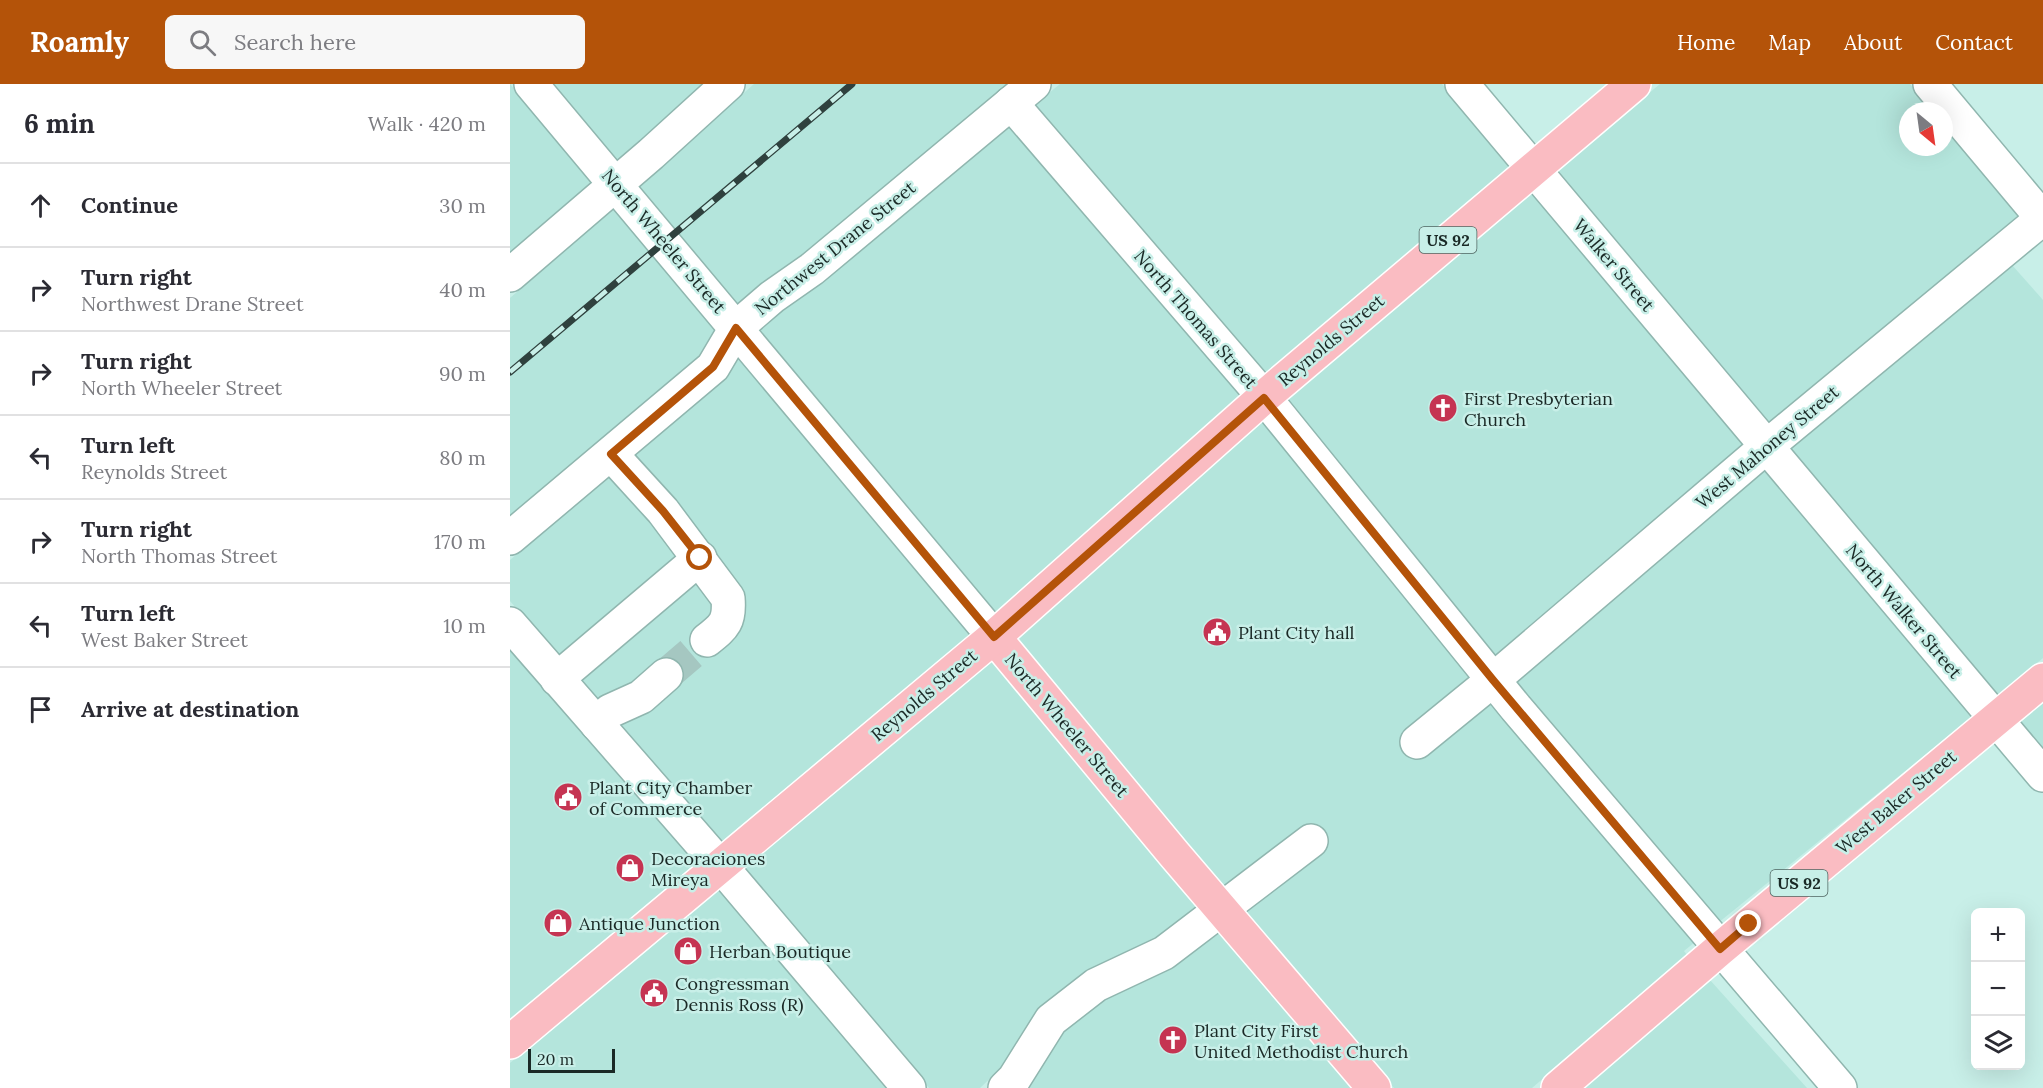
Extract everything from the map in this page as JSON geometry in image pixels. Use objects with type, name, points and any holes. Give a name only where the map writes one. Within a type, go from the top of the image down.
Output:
[{"type":"main road","name":"Reynolds Street","points":[[510,1041],[994,637],[1264,398],[1634,84]]},
{"type":"main road","name":"North Wheeler Street","points":[[994,637],[1174,854],[1374,1088]]},
{"type":"main road","name":"West Baker Street","points":[[1558,1088],[1720,949],[2043,680]]},
{"type":"street","name":"North Wheeler Street","points":[[531,84],[994,637]]},
{"type":"street","points":[[510,275],[728,84]]},
{"type":"street","name":"Walker Street","points":[[1462,84],[1766,447]]},
{"type":"street","points":[[1930,84],[2043,218]]},
{"type":"street","name":"Northwest Drane Street","points":[[510,538],[713,367],[736,328],[772,297],[812,269],[1023,94]]},
{"type":"street","name":"North Thomas Street","points":[[1023,94],[1264,398],[1493,680],[1840,1088]]},
{"type":"street","name":"West Mahoney Street","points":[[1417,742],[1766,447],[2043,218]]},
{"type":"street","name":"North Walker Street","points":[[1766,447],[2043,775]]},
{"type":"street","points":[[611,454],[663,511],[728,598],[729,613],[722,628],[707,640]]},
{"type":"street","points":[[557,679],[700,558]]},
{"type":"street","points":[[510,624],[720,865],[909,1088]]},
{"type":"street","points":[[597,724],[610,711],[641,697],[666,675]]},
{"type":"street","points":[[1005,1088],[1014,1079],[1051,1020],[1096,985],[1164,953],[1311,841]]},
{"type":"shaded area","points":[[510,84],[593,181],[510,253]]},
{"type":"shaded area","points":[[551,84],[703,84],[617,161]]},
{"type":"shaded area","points":[[754,84],[1007,84],[802,256],[763,282],[737,305],[638,187]]},
{"type":"shaded area","points":[[1060,84],[1442,84],[1511,165],[1264,375],[1033,106]]},
{"type":"shaded area","points":[[1660,84],[1910,84],[1925,102],[1899,102],[1899,156],[1953,156],[1953,135],[2020,215],[1767,425],[1555,171]]},
{"type":"shaded area","points":[[1011,126],[1242,395],[995,614],[758,331],[782,310],[822,283]]},
{"type":"shaded area","points":[[1533,191],[1744,444],[1493,657],[1286,401]]},
{"type":"shaded area","points":[[616,206],[717,328],[701,355],[510,516],[510,298]]},
{"type":"shaded area","points":[[2012,265],[2043,300],[2043,658],[1997,697],[1788,451]]},
{"type":"shaded area","points":[[739,355],[972,634],[720,843],[510,601],[510,560],[723,380]]},
{"type":"shaded area","points":[[1263,421],[1695,942],[1684,951],[1687,955],[1532,1088],[1394,1088],[1233,901],[1016,640]]},
{"type":"shaded area","points":[[1765,470],[1973,716],[1718,923],[1515,683]]},
{"type":"shaded area","points":[[510,647],[697,862],[510,1020]]},
{"type":"shaded area","points":[[994,660],[1199,907],[1156,938],[1086,971],[1042,1007],[1001,1068],[980,1088],[929,1088],[742,868]]},
{"type":"shaded area","points":[[2043,701],[2043,752],[2018,722]]},
{"type":"shaded area","points":[[719,888],[890,1088],[510,1088],[510,1063]]},
{"type":"shaded area","points":[[1221,932],[1354,1088],[1027,1088],[1063,1033],[1105,999],[1171,968]]},
{"type":"shaded area","points":[[1710,980],[1807,1088],[1583,1088]]},
{"type":"tunnel","points":[[666,675],[707,640]]},
{"type":"railway","points":[[510,372],[852,84]]},
{"type":"place","name":"First Presbyterian Church","points":[[1443,408]]},
{"type":"place","name":"Plant City hall","points":[[1217,632]]},
{"type":"place","name":"Plant City Chamber of Commerce","points":[[568,797]]},
{"type":"place","name":"Decoraciones Mireya","points":[[630,868]]},
{"type":"place","name":"Antique Junction","points":[[558,923]]},
{"type":"place","name":"Herban Boutique","points":[[688,951]]},
{"type":"place","name":"Congressman Dennis Ross (R)","points":[[654,993]]},
{"type":"place","name":"Plant City First United Methodist Church","points":[[1173,1040]]},
{"type":"route","points":[[700,558],[663,511],[611,454],[713,367],[736,328],[994,637],[1264,398],[1493,680],[1720,949],[1749,924]]}]
